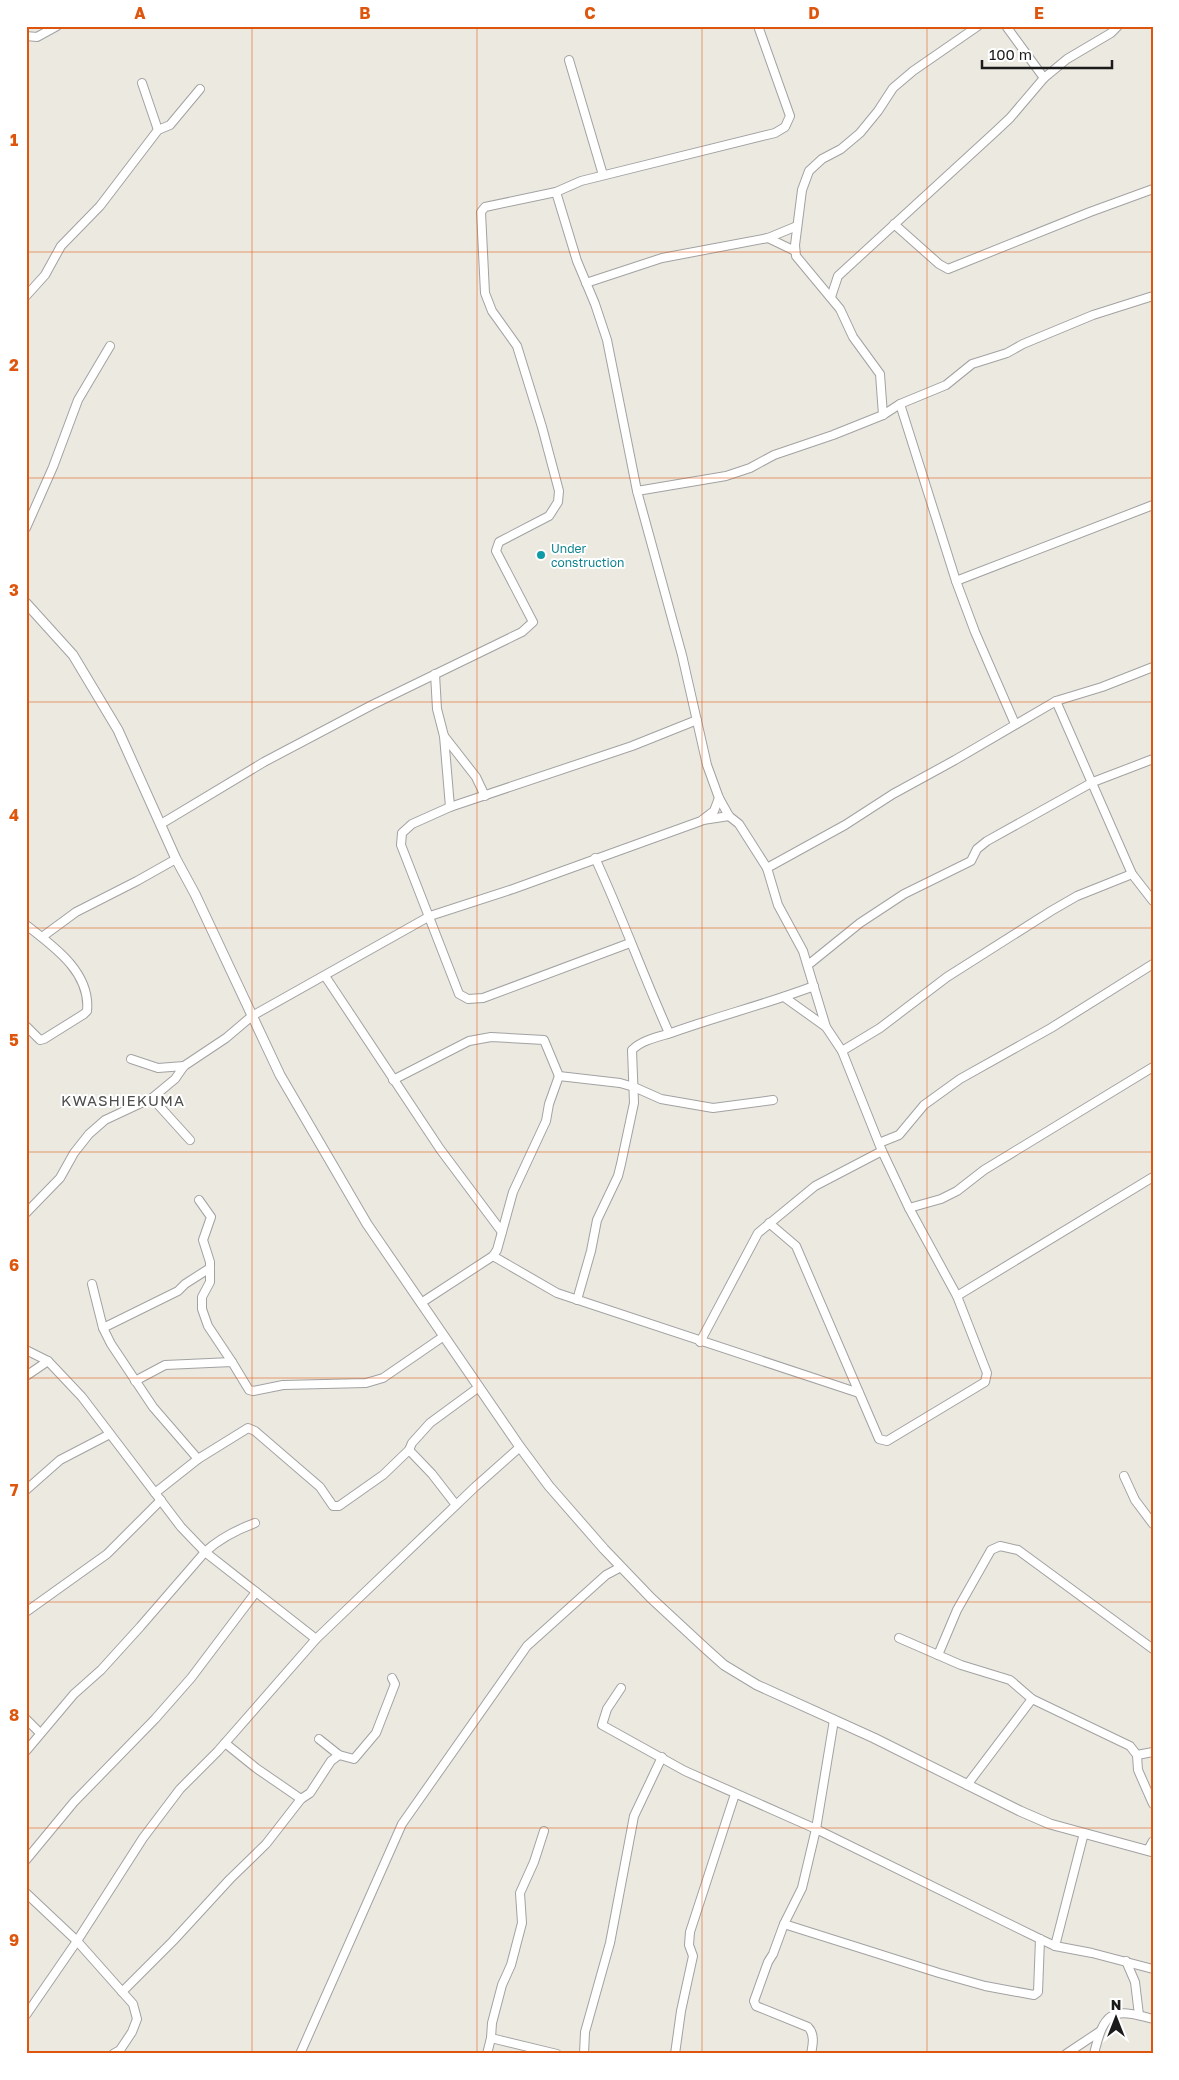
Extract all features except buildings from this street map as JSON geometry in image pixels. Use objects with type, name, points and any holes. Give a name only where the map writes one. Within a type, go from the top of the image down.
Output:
[{"type":"street","points":[[26,36],[38,37],[57,26]]},
{"type":"street","points":[[161,824],[264,762],[372,705],[522,632],[533,622],[496,551],[499,542],[549,516],[558,502],[559,491],[517,346],[492,311],[485,293],[481,212],[486,207],[556,192],[581,181],[775,133],[785,127],[790,116],[758,26]]},
{"type":"street","points":[[883,415],[880,374],[853,337],[840,309],[796,256],[797,226],[802,190],[809,171],[822,159],[841,149],[860,133],[878,111],[893,88],[913,71],[978,26]]},
{"type":"street","points":[[1006,26],[1044,78]]},
{"type":"street","points":[[831,297],[838,276],[994,134],[1044,78],[1067,59],[1111,33],[1118,26]]},
{"type":"street","points":[[569,60],[603,176]]},
{"type":"street","points":[[142,83],[158,130]]},
{"type":"street","points":[[26,296],[44,275],[62,246],[100,206],[158,130],[170,125],[200,90]]},
{"type":"street","points":[[894,224],[939,264],[948,269],[1090,212],[1153,190]]},
{"type":"street","points":[[556,192],[577,261],[607,340],[637,491],[682,654],[707,765],[719,798],[729,816],[739,824],[767,868],[778,905],[803,951],[826,1027],[842,1051],[880,1147],[909,1208],[957,1296],[987,1373],[987,1379],[982,1385],[887,1441],[879,1439],[796,1246],[769,1223]]},
{"type":"street","points":[[586,283],[681,254],[768,238],[797,226]]},
{"type":"street","points":[[768,238],[795,251]]},
{"type":"street","points":[[637,491],[726,476],[750,468],[774,455],[833,435],[883,415],[900,404],[946,385],[972,364],[1007,353],[1023,344],[1093,315],[1153,296]]},
{"type":"street","points":[[26,528],[53,467],[78,400],[110,346]]},
{"type":"street","points":[[900,404],[956,581],[975,632],[1015,724]]},
{"type":"street","points":[[956,581],[1153,505]]},
{"type":"street","points":[[26,603],[73,655],[118,730],[176,859],[280,1075],[367,1224],[520,1447],[549,1486],[621,1567],[651,1598],[724,1665],[757,1685],[834,1720],[1035,1818],[1084,1833],[1151,1847]]},
{"type":"street","points":[[767,868],[845,825],[893,794],[956,760],[1056,701],[1102,687],[1153,667]]},
{"type":"street","points":[[435,674],[437,709],[444,736],[450,806]]},
{"type":"street","points":[[1056,701],[1132,874],[1153,901]]},
{"type":"street","points":[[630,943],[483,998],[474,1000],[459,994],[401,845],[402,834],[412,824],[450,806],[632,746],[697,720]]},
{"type":"street","points":[[444,736],[476,777],[485,796]]},
{"type":"street","points":[[808,966],[860,924],[889,904],[934,878],[971,861],[976,849],[987,841],[1093,782],[1153,759]]},
{"type":"street","points":[[701,821],[714,811],[719,798]]},
{"type":"street","points":[[26,1213],[60,1178],[74,1154],[89,1134],[105,1120],[152,1098],[176,1079],[184,1066],[226,1038],[252,1016],[325,976],[353,958],[430,916],[513,889],[701,821],[729,816]]},
{"type":"street","points":[[595,858],[620,912],[630,943],[669,1033]]},
{"type":"street","points":[[42,937],[76,912],[137,882],[176,859]]},
{"type":"street","points":[[842,1051],[880,1028],[946,977],[1051,911],[1077,896],[1132,874]]},
{"type":"street","points":[[26,925],[42,937],[77,971],[88,1004],[88,1011],[44,1039],[40,1040],[26,1026]]},
{"type":"street","points":[[700,1342],[753,1242],[769,1223],[815,1186],[899,1135],[924,1105],[960,1079],[1051,1028],[1153,964]]},
{"type":"street","points":[[325,976],[440,1149],[502,1232]]},
{"type":"street","points":[[577,1300],[591,1252],[597,1220],[620,1170],[633,1108],[632,1050],[644,1042],[705,1020],[784,997],[814,986]]},
{"type":"street","points":[[784,997],[826,1027]]},
{"type":"street","points":[[393,1080],[469,1041],[491,1037],[544,1040],[559,1076],[548,1104],[546,1121],[513,1192],[497,1250],[493,1256],[421,1303]]},
{"type":"street","points":[[131,1059],[158,1068],[184,1066]]},
{"type":"street","points":[[909,1208],[941,1199],[957,1191],[984,1170],[1153,1067]]},
{"type":"street","points":[[559,1076],[620,1083],[661,1099],[713,1108],[773,1100]]},
{"type":"street","points":[[152,1098],[190,1140]]},
{"type":"street","points":[[957,1296],[1153,1177]]},
{"type":"street","points":[[199,1200],[211,1217],[203,1240],[210,1268],[210,1282],[202,1297],[202,1309],[208,1326],[248,1390],[253,1391],[283,1386],[366,1383],[383,1378],[444,1336]]},
{"type":"street","points":[[493,1256],[549,1289],[577,1300],[859,1393]]},
{"type":"street","points":[[103,1328],[178,1291],[185,1284],[210,1268]]},
{"type":"street","points":[[92,1284],[103,1328],[110,1344],[153,1407],[198,1459]]},
{"type":"street","points":[[26,1350],[48,1360],[82,1397],[181,1527],[205,1552],[316,1639]]},
{"type":"street","points":[[26,1376],[48,1360]]},
{"type":"street","points":[[135,1381],[165,1365],[232,1362]]},
{"type":"street","points":[[155,1492],[198,1459],[248,1428],[255,1431],[320,1487],[333,1506],[339,1506],[383,1475],[409,1450],[412,1443],[430,1423],[479,1387]]},
{"type":"street","points":[[26,1490],[60,1460],[110,1434]]},
{"type":"street","points":[[26,2015],[77,1941],[143,1838],[180,1789],[225,1743],[316,1639],[456,1505],[520,1447]]},
{"type":"street","points":[[409,1450],[432,1474],[456,1505]]},
{"type":"street","points":[[1124,1476],[1135,1500],[1153,1524]]},
{"type":"street","points":[[26,1612],[107,1554],[161,1500]]},
{"type":"street","points":[[26,1752],[74,1694],[100,1670],[140,1627],[205,1552],[232,1532],[254,1523]]},
{"type":"street","points":[[938,1655],[957,1610],[991,1550],[1000,1546],[1018,1550],[1153,1649]]},
{"type":"street","points":[[300,2054],[402,1824],[526,1646],[606,1575],[621,1567]]},
{"type":"street","points":[[26,1860],[74,1802],[191,1678],[256,1592]]},
{"type":"street","points":[[899,1638],[961,1665],[1010,1680],[1032,1699],[1130,1746],[1137,1755],[1138,1770],[1153,1804]]},
{"type":"street","points":[[319,1739],[339,1755],[354,1759],[376,1733],[395,1684],[392,1678]]},
{"type":"street","points":[[621,1688],[607,1709],[602,1724],[685,1771],[816,1829],[1040,1940],[1055,1946],[1126,1961],[1153,1969]]},
{"type":"street","points":[[967,1785],[1032,1699]]},
{"type":"street","points":[[26,1719],[40,1733]]},
{"type":"street","points":[[811,2054],[814,2042],[812,2031],[808,2027],[756,2006],[754,2001],[784,1924],[802,1888],[816,1829],[834,1720]]},
{"type":"street","points":[[225,1743],[256,1768],[301,1799]]},
{"type":"street","points":[[1137,1755],[1153,1752]]},
{"type":"street","points":[[122,1992],[266,1844],[301,1799],[310,1794],[331,1761],[339,1755]]},
{"type":"street","points":[[584,2054],[585,2032],[610,1943],[634,1816],[662,1757]]},
{"type":"street","points":[[675,2054],[681,2011],[693,1956],[689,1945],[690,1932],[735,1794]]},
{"type":"street","points":[[487,2054],[492,2023],[502,1985],[511,1965],[522,1923],[520,1894],[534,1862],[544,1831]]},
{"type":"street","points":[[1055,1946],[1084,1833]]},
{"type":"street","points":[[26,1893],[77,1941],[133,2004],[136,2019],[132,2032],[120,2050],[113,2054]]},
{"type":"street","points":[[784,1924],[938,1973],[986,1986],[1034,1994],[1038,1992],[1040,1940]]},
{"type":"street","points":[[1126,1961],[1135,1982],[1139,2015]]},
{"type":"street","points":[[1094,2054],[1099,2032],[1106,2020],[1114,2015],[1126,2012],[1153,2019]]},
{"type":"street","points":[[1066,2054],[1099,2032]]},
{"type":"street","points":[[490,2038],[557,2054]]},
{"type":"place","name":"Under construction","points":[[541,555]]},
{"type":"district","name":"KWASHIEKUMA","points":[[123,1100]]}]
